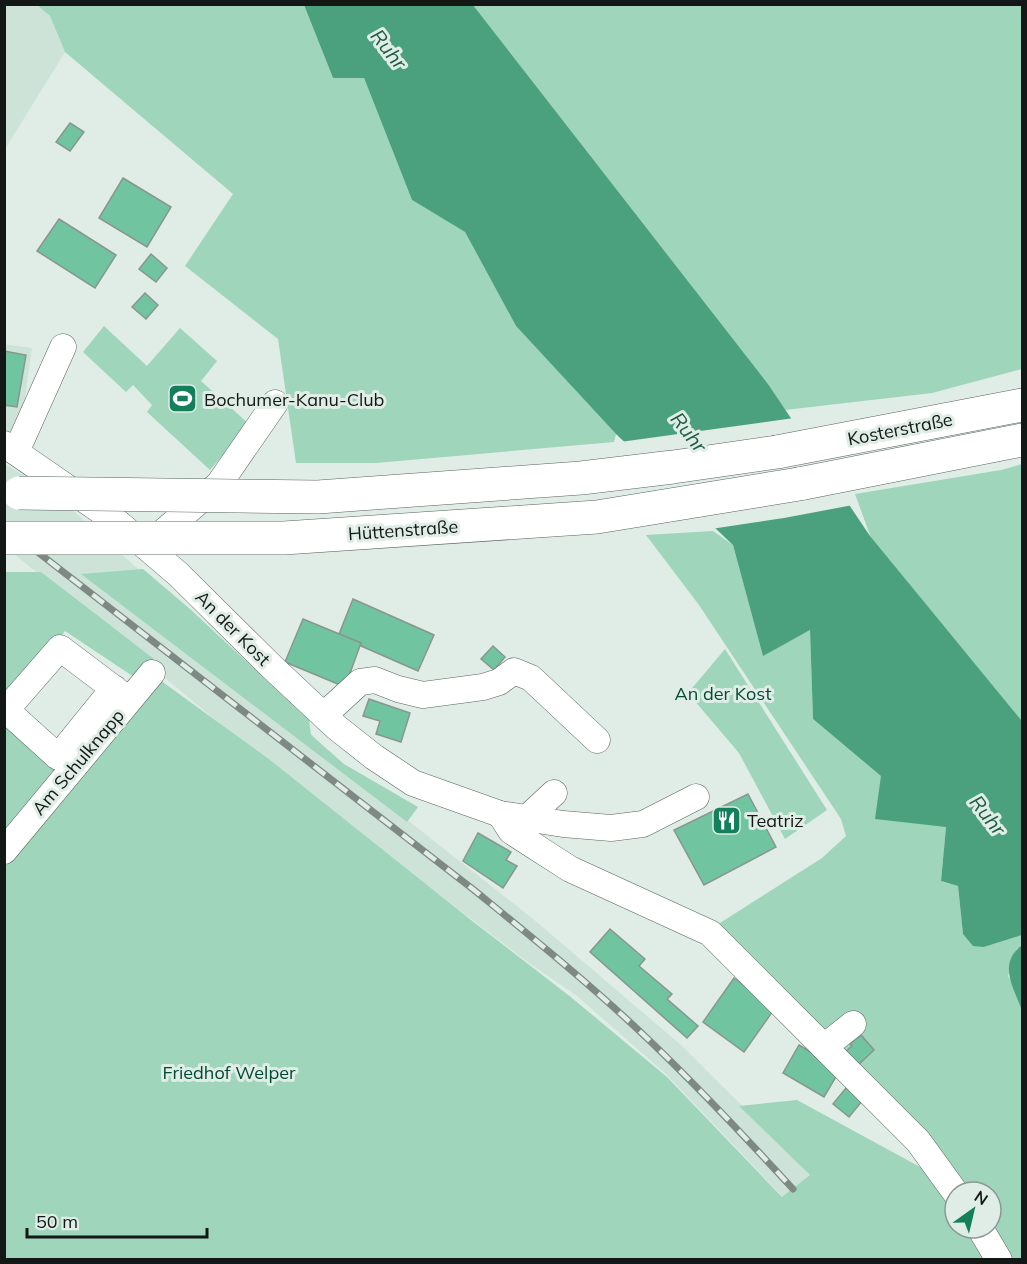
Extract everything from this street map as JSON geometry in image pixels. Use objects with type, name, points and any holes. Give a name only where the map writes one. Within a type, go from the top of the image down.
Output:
[{"type":"main road","name":"Kosterstraße","points":[[4,493],[318,497],[581,478],[777,452],[1023,405]]},
{"type":"main road","name":"Kosterstraße","points":[[799,484],[1023,440]]},
{"type":"main road","name":"Hüttenstraße","points":[[4,538],[284,538],[597,517],[799,484]]},
{"type":"street","points":[[10,448],[63,347]]},
{"type":"street","points":[[146,547],[219,484],[275,403]]},
{"type":"street","name":"An der Kost","points":[[10,448],[117,522],[178,574],[324,715],[374,757],[413,783],[500,814],[611,828],[643,824],[696,797]]},
{"type":"street","points":[[324,715],[360,682],[375,680],[423,695],[483,687],[499,682],[514,671],[531,678],[597,740]]},
{"type":"street","name":"Am Schulknapp","points":[[4,851],[122,694],[152,674]]},
{"type":"street","points":[[527,818],[554,793]]},
{"type":"street","name":"An der Kost","points":[[500,814],[511,831],[570,869],[710,933],[870,1096],[918,1141],[946,1180]]},
{"type":"street","points":[[824,1047],[854,1024]]},
{"type":"street","points":[[987,1240],[999,1260]]},
{"type":"shaded area","points":[[5,5],[37,5],[50,16],[65,52],[5,149]]},
{"type":"shaded area","points":[[4,344],[32,348],[24,404],[11,444],[5,441]]},
{"type":"shaded area","points":[[4,464],[49,489],[246,666],[354,778],[532,918],[681,1045],[798,1161],[810,1176],[783,1197],[667,1075],[577,996],[529,963],[346,824],[5,547]]},
{"type":"green space","points":[[37,5],[304,5],[333,78],[364,78],[412,200],[465,232],[516,326],[616,434],[614,442],[376,463],[296,463],[278,339],[185,266],[233,194],[65,52],[50,16]]},
{"type":"green space","points":[[473,5],[1022,5],[1022,369],[932,393],[785,410],[768,384]]},
{"type":"green space","name":"Bochumer-Kanu-Club","points":[[104,326],[147,366],[180,328],[217,361],[201,381],[249,424],[210,470],[147,412],[152,405],[133,385],[126,392],[83,352]]},
{"type":"green space","points":[[1022,464],[1022,721],[871,538],[855,494],[1001,470]]},
{"type":"green space","points":[[713,531],[733,545],[763,655],[810,630],[813,719],[946,827],[941,881],[958,886],[963,934],[984,947],[1022,935],[1022,945],[1016,950],[1008,976],[1015,988],[1022,1011],[1022,1259],[1002,1259],[995,1240],[1003,1240],[1003,1180],[947,1180],[712,928],[822,858],[846,836],[841,819],[699,605],[646,535]]},
{"type":"green space","points":[[143,569],[190,609],[309,720],[311,735],[344,764],[418,807],[407,822],[81,574]]},
{"type":"green space","points":[[5,572],[41,572],[154,659],[137,679],[65,631],[5,713]]},
{"type":"green space","name":"An der Kost","points":[[725,649],[827,810],[785,839],[739,753],[688,693]]},
{"type":"green space","name":"Friedhof Welper","points":[[160,680],[270,760],[572,998],[667,1077],[782,1197],[810,1175],[739,1106],[797,1100],[944,1180],[943,1240],[985,1240],[997,1260],[5,1260],[5,866]]},
{"type":"green space","points":[[5,718],[60,771],[5,836]]},
{"type":"water","name":"Ruhr","points":[[304,5],[473,5],[768,384],[870,536],[1022,721],[1022,935],[984,947],[973,946],[963,934],[958,886],[941,881],[946,827],[875,819],[881,776],[813,719],[810,630],[763,656],[733,545],[616,434],[516,326],[465,232],[412,200],[364,78],[333,78]]},
{"type":"water","points":[[1022,945],[1022,1011],[1012,985],[1009,968],[1010,960]]},
{"type":"pier","points":[[794,418],[853,505],[711,529],[620,442]]},
{"type":"building","points":[[70,123],[84,132],[70,151],[56,142]]},
{"type":"building","points":[[123,178],[171,207],[147,247],[99,218]]},
{"type":"building","points":[[59,219],[116,255],[95,288],[37,251]]},
{"type":"building","points":[[151,254],[167,268],[156,282],[139,269]]},
{"type":"building","points":[[145,293],[158,305],[146,319],[132,307]]},
{"type":"building","points":[[4,351],[26,355],[17,407],[4,405]]},
{"type":"building","points":[[353,599],[434,635],[418,671],[339,634]]},
{"type":"building","points":[[303,619],[361,643],[345,687],[285,662]]},
{"type":"building","points":[[493,646],[505,657],[494,670],[481,659]]},
{"type":"building","points":[[369,699],[410,713],[401,742],[376,734],[380,721],[363,716]]},
{"type":"building","points":[[748,794],[776,847],[704,885],[674,830]]},
{"type":"building","points":[[478,833],[511,852],[506,860],[517,866],[503,888],[463,861]]},
{"type":"building","points":[[610,929],[645,959],[639,966],[672,994],[667,999],[698,1026],[687,1038],[590,952]]},
{"type":"building","points":[[734,978],[775,1008],[744,1052],[703,1022]]},
{"type":"building","points":[[861,1035],[874,1050],[856,1067],[844,1053],[852,1046],[850,1044]]},
{"type":"building","points":[[799,1045],[840,1070],[824,1097],[783,1073]]},
{"type":"building","points":[[846,1088],[862,1101],[849,1117],[833,1104]]},
{"type":"railway","points":[[4,526],[474,890],[564,964],[669,1060],[793,1189]]},
{"type":"place","name":"Bochumer-Kanu-Club","points":[[183,399]]},
{"type":"place","name":"Teatriz","points":[[726,820]]}]
